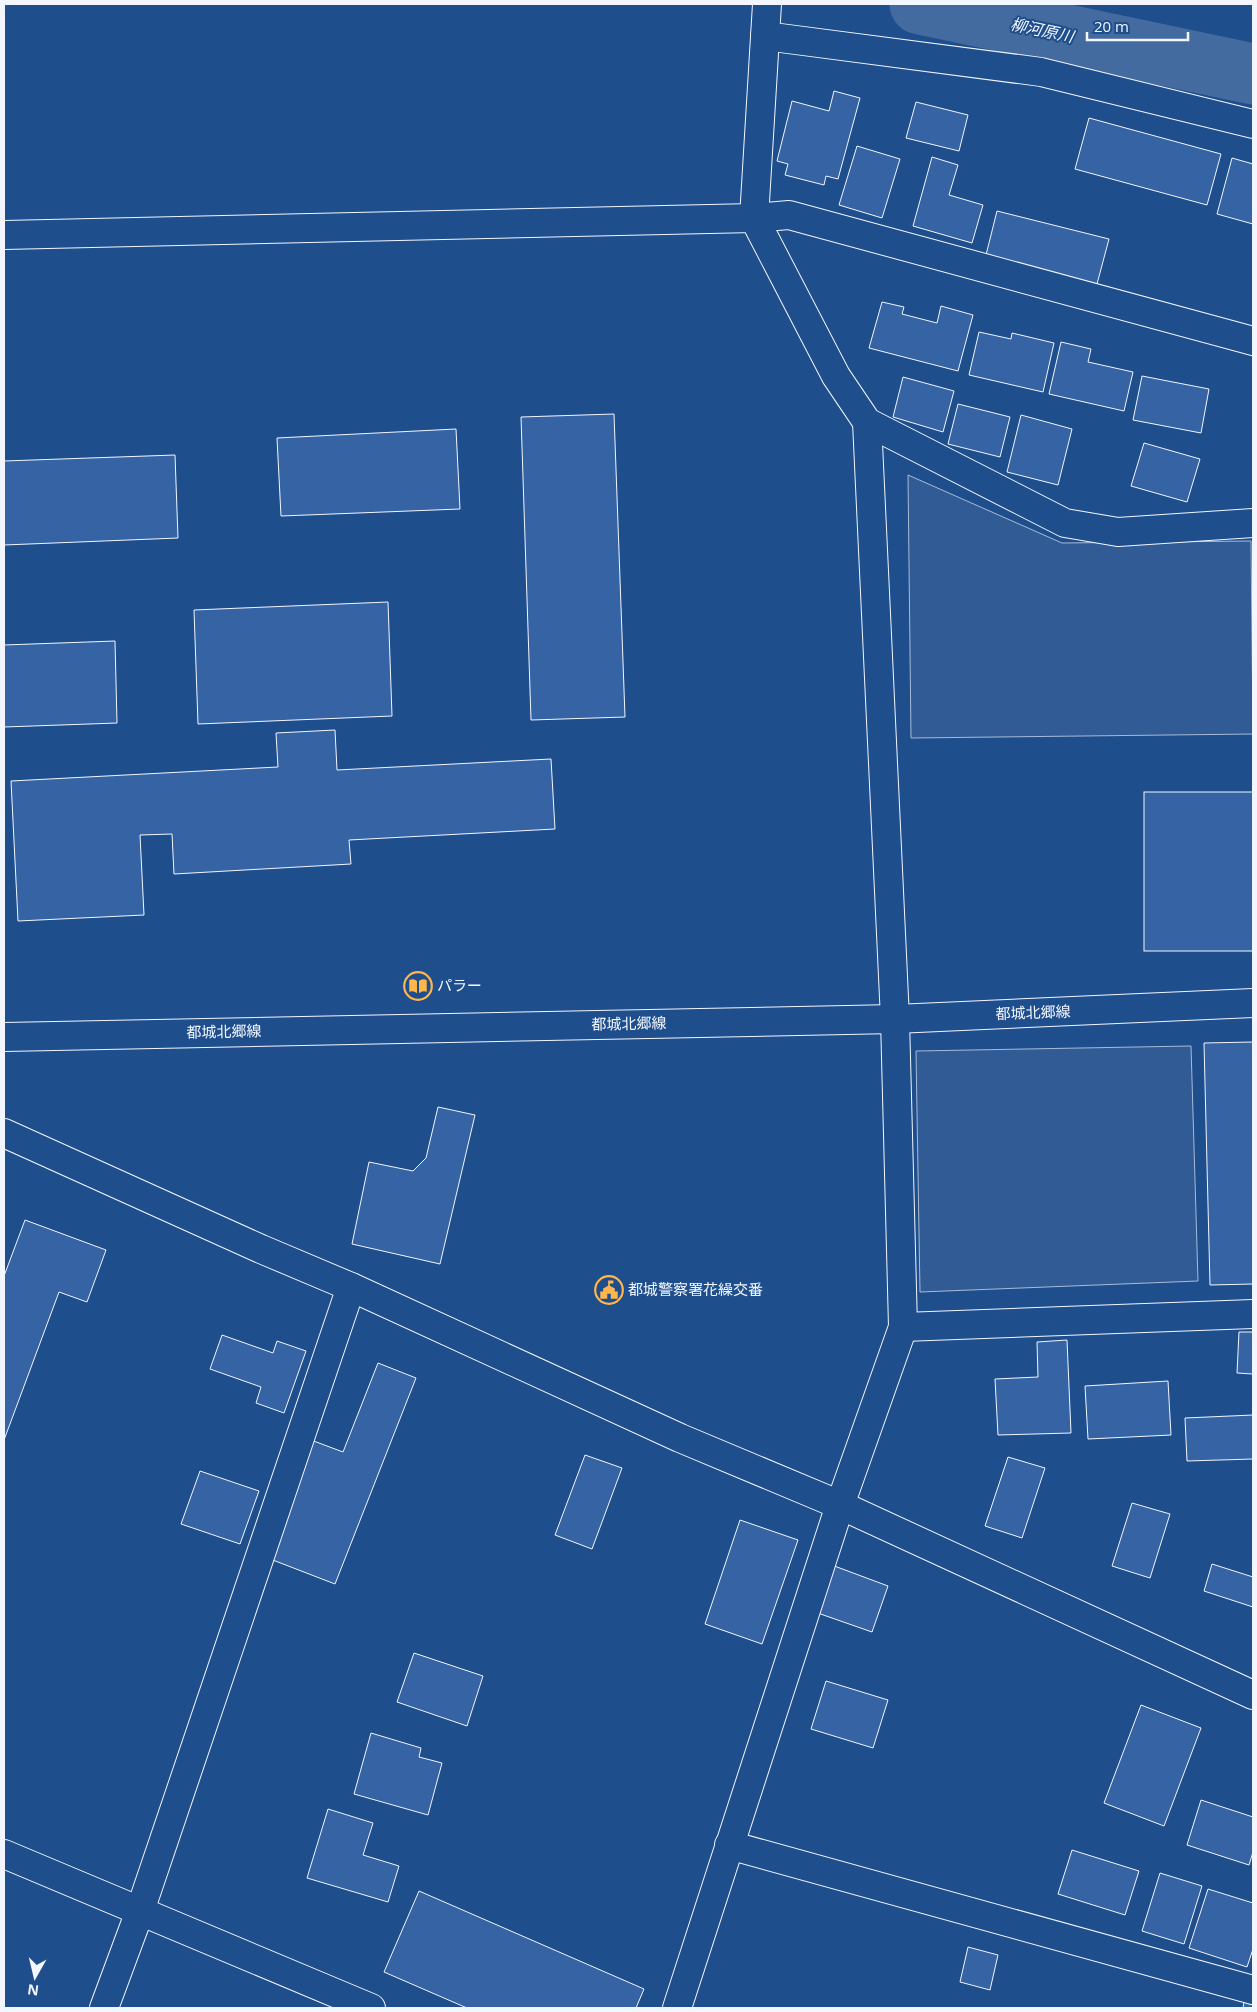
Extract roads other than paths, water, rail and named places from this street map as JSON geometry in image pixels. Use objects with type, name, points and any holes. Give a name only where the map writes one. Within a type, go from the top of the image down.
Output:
[{"type":"street","points":[[1253,124],[1041,72],[766,19],[754,218],[836,376],[867,422],[1065,524],[1118,532],[1253,523]]},
{"type":"street","points":[[4,235],[754,218],[789,215],[1253,341]]},
{"type":"street","points":[[677,2008],[840,1505],[904,1327],[894,1019],[867,422]]},
{"type":"street","name":"都城北郷線","points":[[4,1037],[894,1019],[1253,1004]]},
{"type":"street","points":[[4,1133],[261,1249],[351,1287],[680,1438],[840,1505],[1253,1695]]},
{"type":"street","points":[[104,2008],[140,1911],[351,1287]]},
{"type":"street","points":[[904,1327],[1253,1314]]},
{"type":"street","points":[[729,1845],[1244,1995]]},
{"type":"street","points":[[4,1854],[371,2008]]},
{"type":"waterway","name":"柳河原川","points":[[920,4],[1253,74]]},
{"type":"place","name":"パラー","points":[[418,986]]},
{"type":"place","name":"都城警察署花繰交番","points":[[609,1290]]}]
